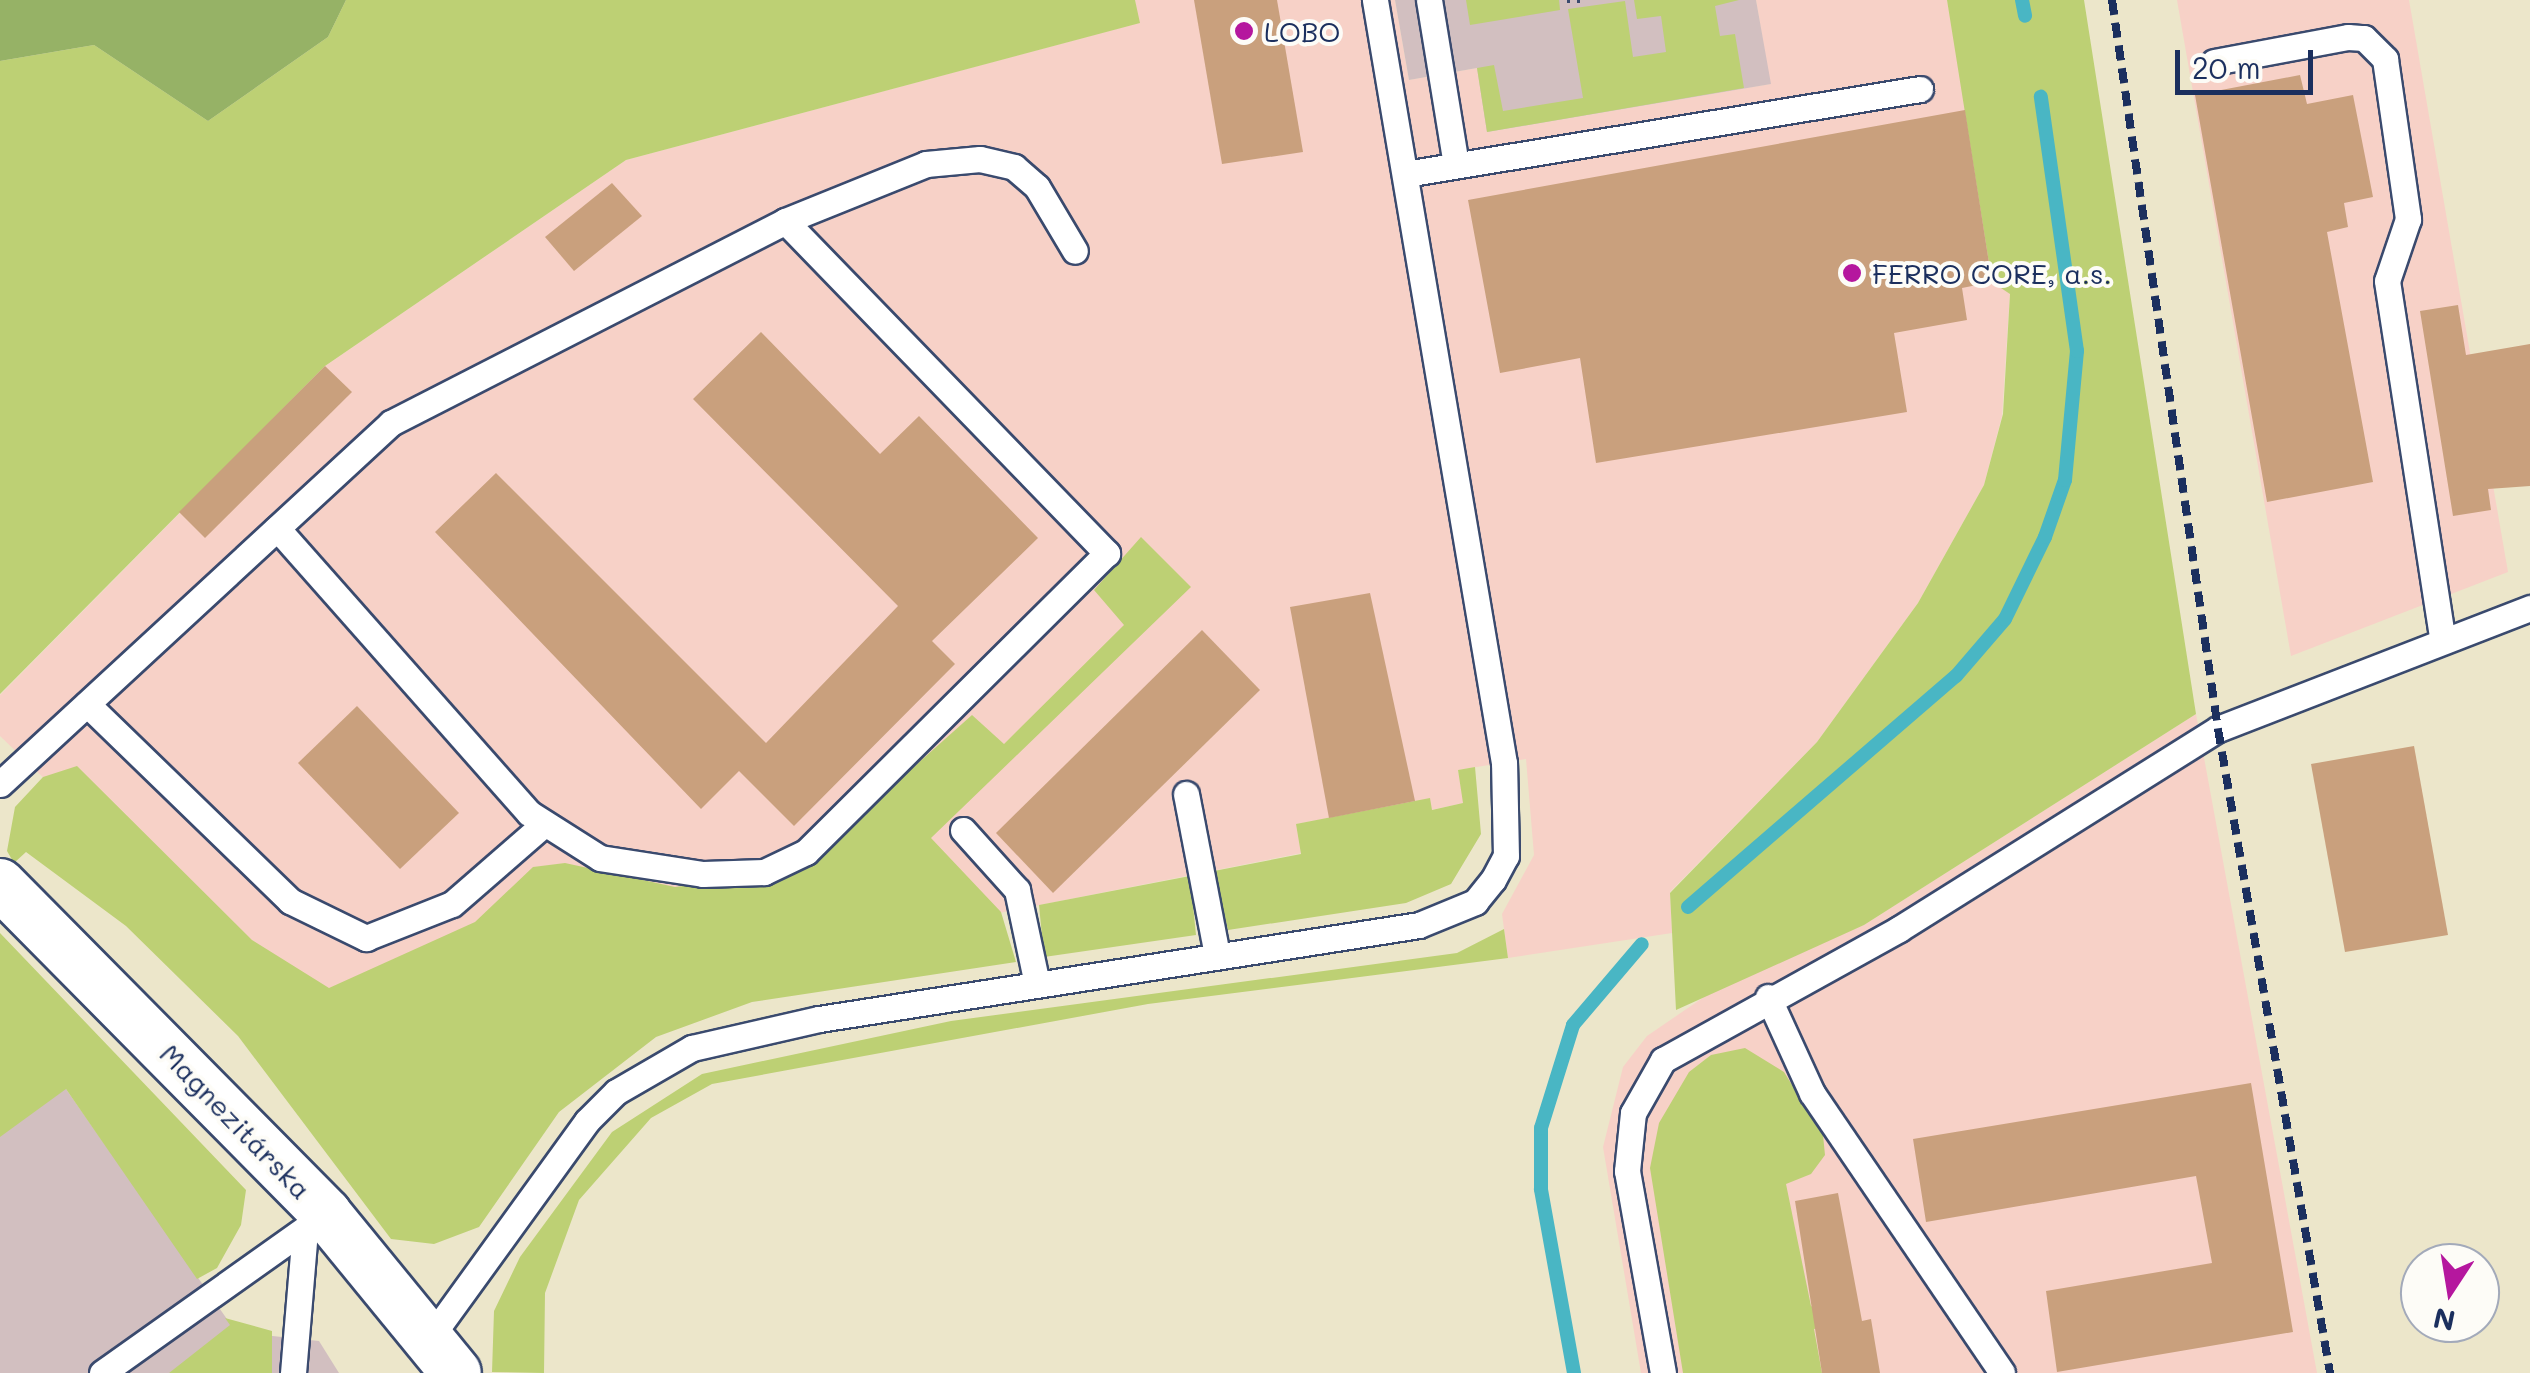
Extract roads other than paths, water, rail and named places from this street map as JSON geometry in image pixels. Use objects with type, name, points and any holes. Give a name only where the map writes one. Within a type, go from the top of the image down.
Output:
[{"type":"street","name":"Magnezitárska","points":[[0,884],[443,1356]]},
{"type":"lane","points":[[443,1356],[587,1121],[652,1069],[762,1032],[1450,916],[1475,902],[1506,856],[1504,763],[1375,0]]},
{"type":"lane","points":[[1429,0],[1456,165]]},
{"type":"lane","points":[[2214,62],[2348,37],[2364,38],[2385,59],[2408,219],[2387,281],[2442,638]]},
{"type":"lane","points":[[1404,174],[1920,89]]},
{"type":"lane","points":[[0,784],[391,423],[785,221],[926,164],[980,160],[1014,168],[1037,187],[1075,251]]},
{"type":"lane","points":[[277,528],[544,824],[600,858],[648,871],[764,872],[806,852],[862,804],[1107,553],[785,221]]},
{"type":"lane","points":[[1663,1373],[1627,1171],[1633,1113],[1663,1060],[1768,997],[1899,929],[2218,729],[2442,638],[2530,608]]},
{"type":"lane","points":[[87,704],[290,901],[366,938],[452,904],[544,824]]},
{"type":"lane","points":[[1186,794],[1217,955]]},
{"type":"lane","points":[[962,830],[1017,890],[1037,984]]},
{"type":"lane","points":[[1768,997],[1812,1093],[2002,1373]]},
{"type":"lane","points":[[102,1373],[315,1222]]},
{"type":"lane","points":[[293,1373],[315,1222]]},
{"type":"waterway","points":[[2022,0],[2025,16]]},
{"type":"waterway","points":[[1688,907],[1956,676],[2005,619],[2045,537],[2065,480],[2077,351],[2041,97]]},
{"type":"waterway","points":[[1574,1373],[1541,1189],[1541,1128],[1573,1025],[1642,944]]},
{"type":"railway","points":[[2112,0],[2218,729],[2330,1373]]},
{"type":"place","name":"LOBO","points":[[1244,31]]},
{"type":"place","name":"FERRO CORE, a.s.","points":[[1852,273]]}]
